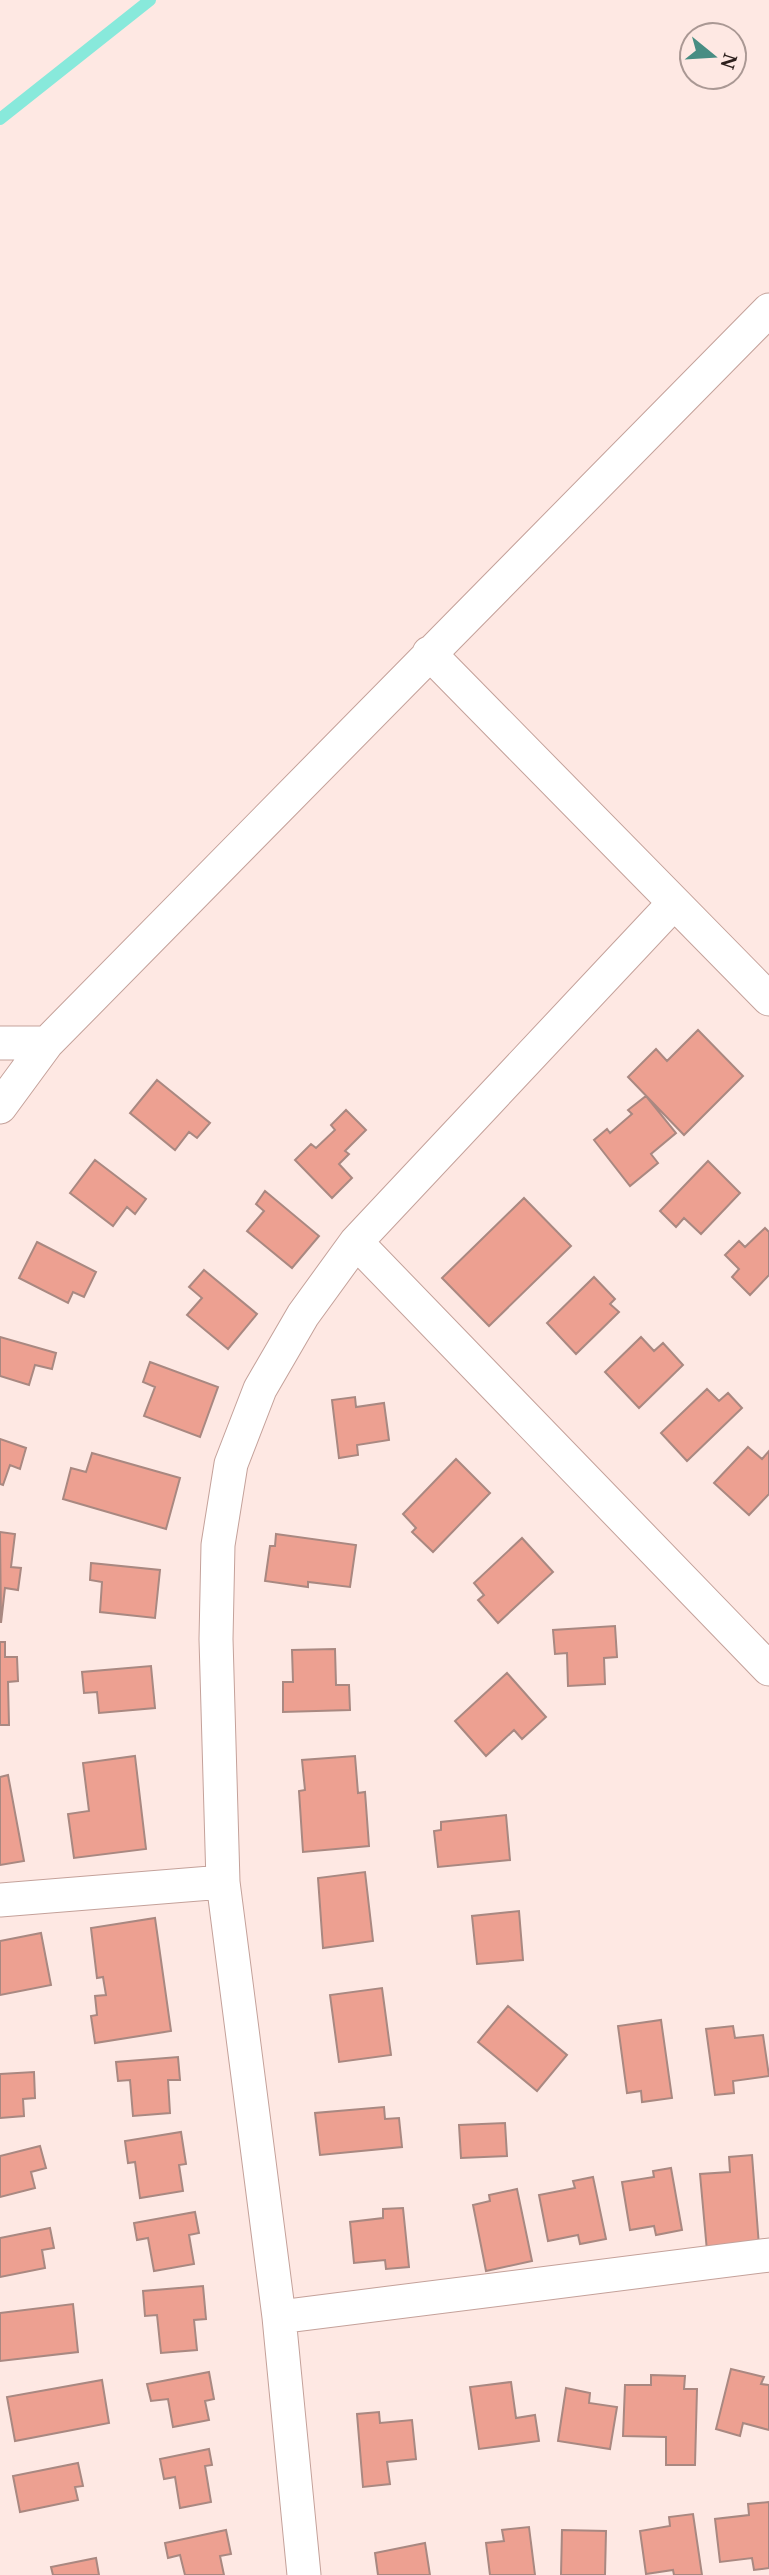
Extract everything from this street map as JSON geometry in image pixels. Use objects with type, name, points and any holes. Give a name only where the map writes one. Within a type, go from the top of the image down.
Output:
[{"type":"street","points":[[0,1107],[47,1043],[769,310]]},
{"type":"street","points":[[429,653],[769,999]]},
{"type":"street","points":[[304,2575],[279,2317],[223,1882],[216,1639],[218,1545],[230,1464],[260,1389],[303,1315],[356,1242],[674,903]]},
{"type":"street","points":[[0,1043],[47,1043]]},
{"type":"street","points":[[356,1242],[769,1669]]},
{"type":"street","points":[[0,1900],[223,1882]]},
{"type":"street","points":[[279,2317],[769,2255]]},
{"type":"building","points":[[698,1030],[743,1076],[684,1135],[628,1077],[656,1049],[667,1061]]},
{"type":"building","points":[[157,1080],[210,1123],[197,1138],[189,1132],[175,1150],[130,1113]]},
{"type":"building","points":[[646,1096],[676,1133],[651,1154],[658,1163],[630,1186],[594,1140],[607,1129],[610,1133],[632,1114],[628,1110]]},
{"type":"building","points":[[346,1110],[366,1130],[345,1151],[349,1154],[339,1164],[352,1178],[332,1198],[295,1160],[311,1144],[316,1148],[335,1130],[331,1125]]},
{"type":"building","points":[[95,1160],[146,1199],[135,1214],[127,1207],[113,1226],[70,1193]]},
{"type":"building","points":[[708,1161],[740,1193],[701,1234],[684,1218],[676,1227],[660,1211]]},
{"type":"building","points":[[265,1191],[319,1236],[292,1268],[247,1231],[264,1211],[256,1204]]},
{"type":"building","points":[[524,1198],[571,1246],[489,1326],[442,1278]]},
{"type":"building","points":[[765,1228],[769,1232],[769,1275],[750,1295],[732,1277],[739,1269],[725,1255],[739,1241],[745,1247]]},
{"type":"building","points":[[37,1242],[96,1272],[84,1297],[73,1292],[68,1303],[19,1278]]},
{"type":"building","points":[[204,1270],[257,1314],[228,1349],[187,1315],[202,1298],[189,1287]]},
{"type":"building","points":[[594,1277],[615,1299],[610,1304],[619,1312],[576,1354],[547,1323]]},
{"type":"building","points":[[0,1337],[56,1353],[52,1369],[35,1365],[29,1385],[0,1376]]},
{"type":"building","points":[[641,1337],[654,1351],[663,1343],[683,1365],[639,1408],[605,1372]]},
{"type":"building","points":[[150,1362],[218,1387],[200,1437],[144,1416],[155,1387],[143,1382]]},
{"type":"building","points":[[707,1389],[719,1401],[728,1393],[742,1408],[687,1461],[661,1433]]},
{"type":"building","points":[[355,1397],[356,1407],[384,1403],[389,1440],[357,1445],[358,1455],[339,1458],[332,1400]]},
{"type":"building","points":[[0,1439],[26,1448],[20,1469],[10,1465],[3,1485],[0,1484]]},
{"type":"building","points":[[748,1447],[762,1459],[769,1451],[769,1494],[749,1515],[714,1483]]},
{"type":"building","points":[[92,1453],[180,1478],[166,1529],[63,1499],[71,1468],[86,1472]]},
{"type":"building","points":[[456,1459],[490,1493],[433,1552],[412,1532],[416,1528],[403,1514]]},
{"type":"building","points":[[0,1532],[15,1534],[11,1567],[21,1568],[18,1590],[5,1588],[1,1623]]},
{"type":"building","points":[[276,1534],[356,1545],[350,1587],[308,1582],[308,1587],[265,1581],[270,1546],[275,1546]]},
{"type":"building","points":[[522,1538],[553,1572],[498,1623],[478,1600],[484,1595],[474,1583]]},
{"type":"building","points":[[91,1563],[160,1570],[155,1618],[100,1612],[102,1582],[90,1580]]},
{"type":"building","points":[[615,1626],[617,1657],[604,1658],[605,1684],[568,1686],[567,1653],[555,1654],[553,1630]]},
{"type":"building","points":[[0,1642],[5,1642],[5,1657],[17,1657],[18,1681],[8,1682],[9,1725],[0,1725]]},
{"type":"building","points":[[335,1649],[336,1685],[349,1685],[350,1710],[283,1712],[283,1682],[293,1682],[292,1650]]},
{"type":"building","points":[[151,1666],[155,1708],[99,1713],[97,1692],[84,1693],[82,1672]]},
{"type":"building","points":[[507,1673],[546,1717],[522,1739],[514,1730],[486,1756],[455,1721]]},
{"type":"building","points":[[135,1756],[146,1849],[74,1858],[68,1814],[89,1811],[83,1763]]},
{"type":"building","points":[[355,1756],[358,1793],[365,1792],[369,1846],[303,1852],[299,1791],[305,1790],[302,1760]]},
{"type":"building","points":[[8,1775],[24,1861],[0,1865],[0,1777]]},
{"type":"building","points":[[506,1815],[510,1860],[438,1867],[434,1831],[441,1830],[441,1822]]},
{"type":"building","points":[[365,1872],[373,1941],[323,1948],[318,1878]]},
{"type":"building","points":[[519,1911],[523,1960],[477,1964],[472,1916]]},
{"type":"building","points":[[155,1918],[171,2031],[95,2043],[91,2016],[97,2015],[95,1996],[106,1995],[103,1977],[97,1978],[91,1928]]},
{"type":"building","points":[[41,1933],[51,1985],[0,1995],[0,1941]]},
{"type":"building","points":[[382,1988],[391,2055],[339,2062],[330,1995]]},
{"type":"building","points":[[508,2006],[567,2055],[537,2091],[478,2042]]},
{"type":"building","points":[[661,2020],[672,2098],[642,2102],[641,2091],[627,2093],[618,2026]]},
{"type":"building","points":[[733,2026],[735,2038],[763,2035],[769,2076],[733,2081],[734,2093],[715,2095],[706,2029]]},
{"type":"building","points":[[178,2057],[180,2080],[168,2080],[170,2113],[133,2116],[130,2080],[118,2081],[116,2062]]},
{"type":"building","points":[[34,2072],[35,2098],[23,2099],[24,2116],[0,2118],[0,2074]]},
{"type":"building","points":[[384,2107],[385,2119],[399,2118],[402,2147],[320,2155],[315,2113]]},
{"type":"building","points":[[505,2123],[507,2156],[461,2158],[459,2125]]},
{"type":"building","points":[[181,2132],[186,2164],[179,2165],[183,2191],[140,2198],[135,2162],[128,2163],[125,2141]]},
{"type":"building","points":[[40,2146],[46,2168],[31,2172],[35,2188],[0,2197],[0,2156]]},
{"type":"building","points":[[752,2155],[759,2246],[707,2251],[700,2174],[730,2172],[729,2157]]},
{"type":"building","points":[[671,2168],[682,2230],[656,2235],[654,2226],[630,2230],[622,2182],[654,2177],[653,2171]]},
{"type":"building","points":[[593,2177],[606,2239],[580,2244],[578,2235],[548,2241],[539,2195],[575,2188],[573,2181]]},
{"type":"building","points":[[517,2189],[532,2261],[486,2271],[473,2205],[490,2201],[489,2195]]},
{"type":"building","points":[[403,2208],[409,2267],[386,2269],[385,2260],[354,2263],[350,2222],[383,2218],[383,2209]]},
{"type":"building","points":[[195,2212],[199,2233],[189,2235],[194,2264],[154,2271],[148,2238],[137,2240],[134,2223]]},
{"type":"building","points":[[50,2228],[54,2248],[42,2250],[45,2268],[0,2277],[0,2238]]},
{"type":"building","points":[[203,2286],[206,2319],[194,2320],[197,2350],[161,2353],[157,2315],[145,2316],[143,2291]]},
{"type":"building","points":[[73,2304],[78,2352],[0,2361],[0,2313]]},
{"type":"building","points":[[731,2369],[764,2377],[761,2384],[769,2385],[769,2430],[743,2423],[740,2436],[716,2429]]},
{"type":"building","points":[[209,2372],[214,2399],[205,2401],[209,2420],[173,2427],[168,2399],[151,2401],[147,2384]]},
{"type":"building","points":[[651,2375],[685,2376],[684,2389],[697,2389],[695,2465],[666,2465],[666,2437],[623,2436],[625,2385],[651,2385]]},
{"type":"building","points":[[102,2380],[109,2423],[15,2441],[7,2397]]},
{"type":"building","points":[[511,2382],[516,2418],[535,2415],[539,2441],[479,2449],[470,2387]]},
{"type":"building","points":[[566,2388],[590,2393],[589,2403],[617,2407],[610,2449],[558,2441]]},
{"type":"building","points":[[379,2412],[380,2423],[412,2420],[416,2459],[387,2462],[390,2484],[363,2487],[357,2414]]},
{"type":"building","points":[[209,2449],[212,2465],[205,2466],[211,2502],[180,2508],[175,2477],[164,2479],[160,2459]]},
{"type":"building","points":[[78,2463],[83,2486],[75,2487],[78,2500],[20,2512],[13,2476]]},
{"type":"building","points":[[769,2502],[769,2568],[754,2570],[752,2558],[720,2562],[715,2519],[749,2515],[748,2504]]},
{"type":"building","points":[[693,2514],[702,2575],[674,2575],[673,2570],[646,2574],[640,2531],[670,2526],[669,2517]]},
{"type":"building","points":[[529,2527],[535,2575],[490,2575],[486,2543],[504,2541],[502,2530]]},
{"type":"building","points":[[226,2530],[231,2554],[220,2556],[224,2575],[185,2575],[180,2555],[168,2558],[165,2543]]},
{"type":"building","points":[[562,2530],[606,2531],[605,2575],[561,2575]]},
{"type":"building","points":[[425,2543],[430,2575],[378,2575],[375,2553]]},
{"type":"building","points":[[96,2558],[99,2575],[53,2575],[51,2567]]},
{"type":"waterway","points":[[0,119],[150,0]]}]
